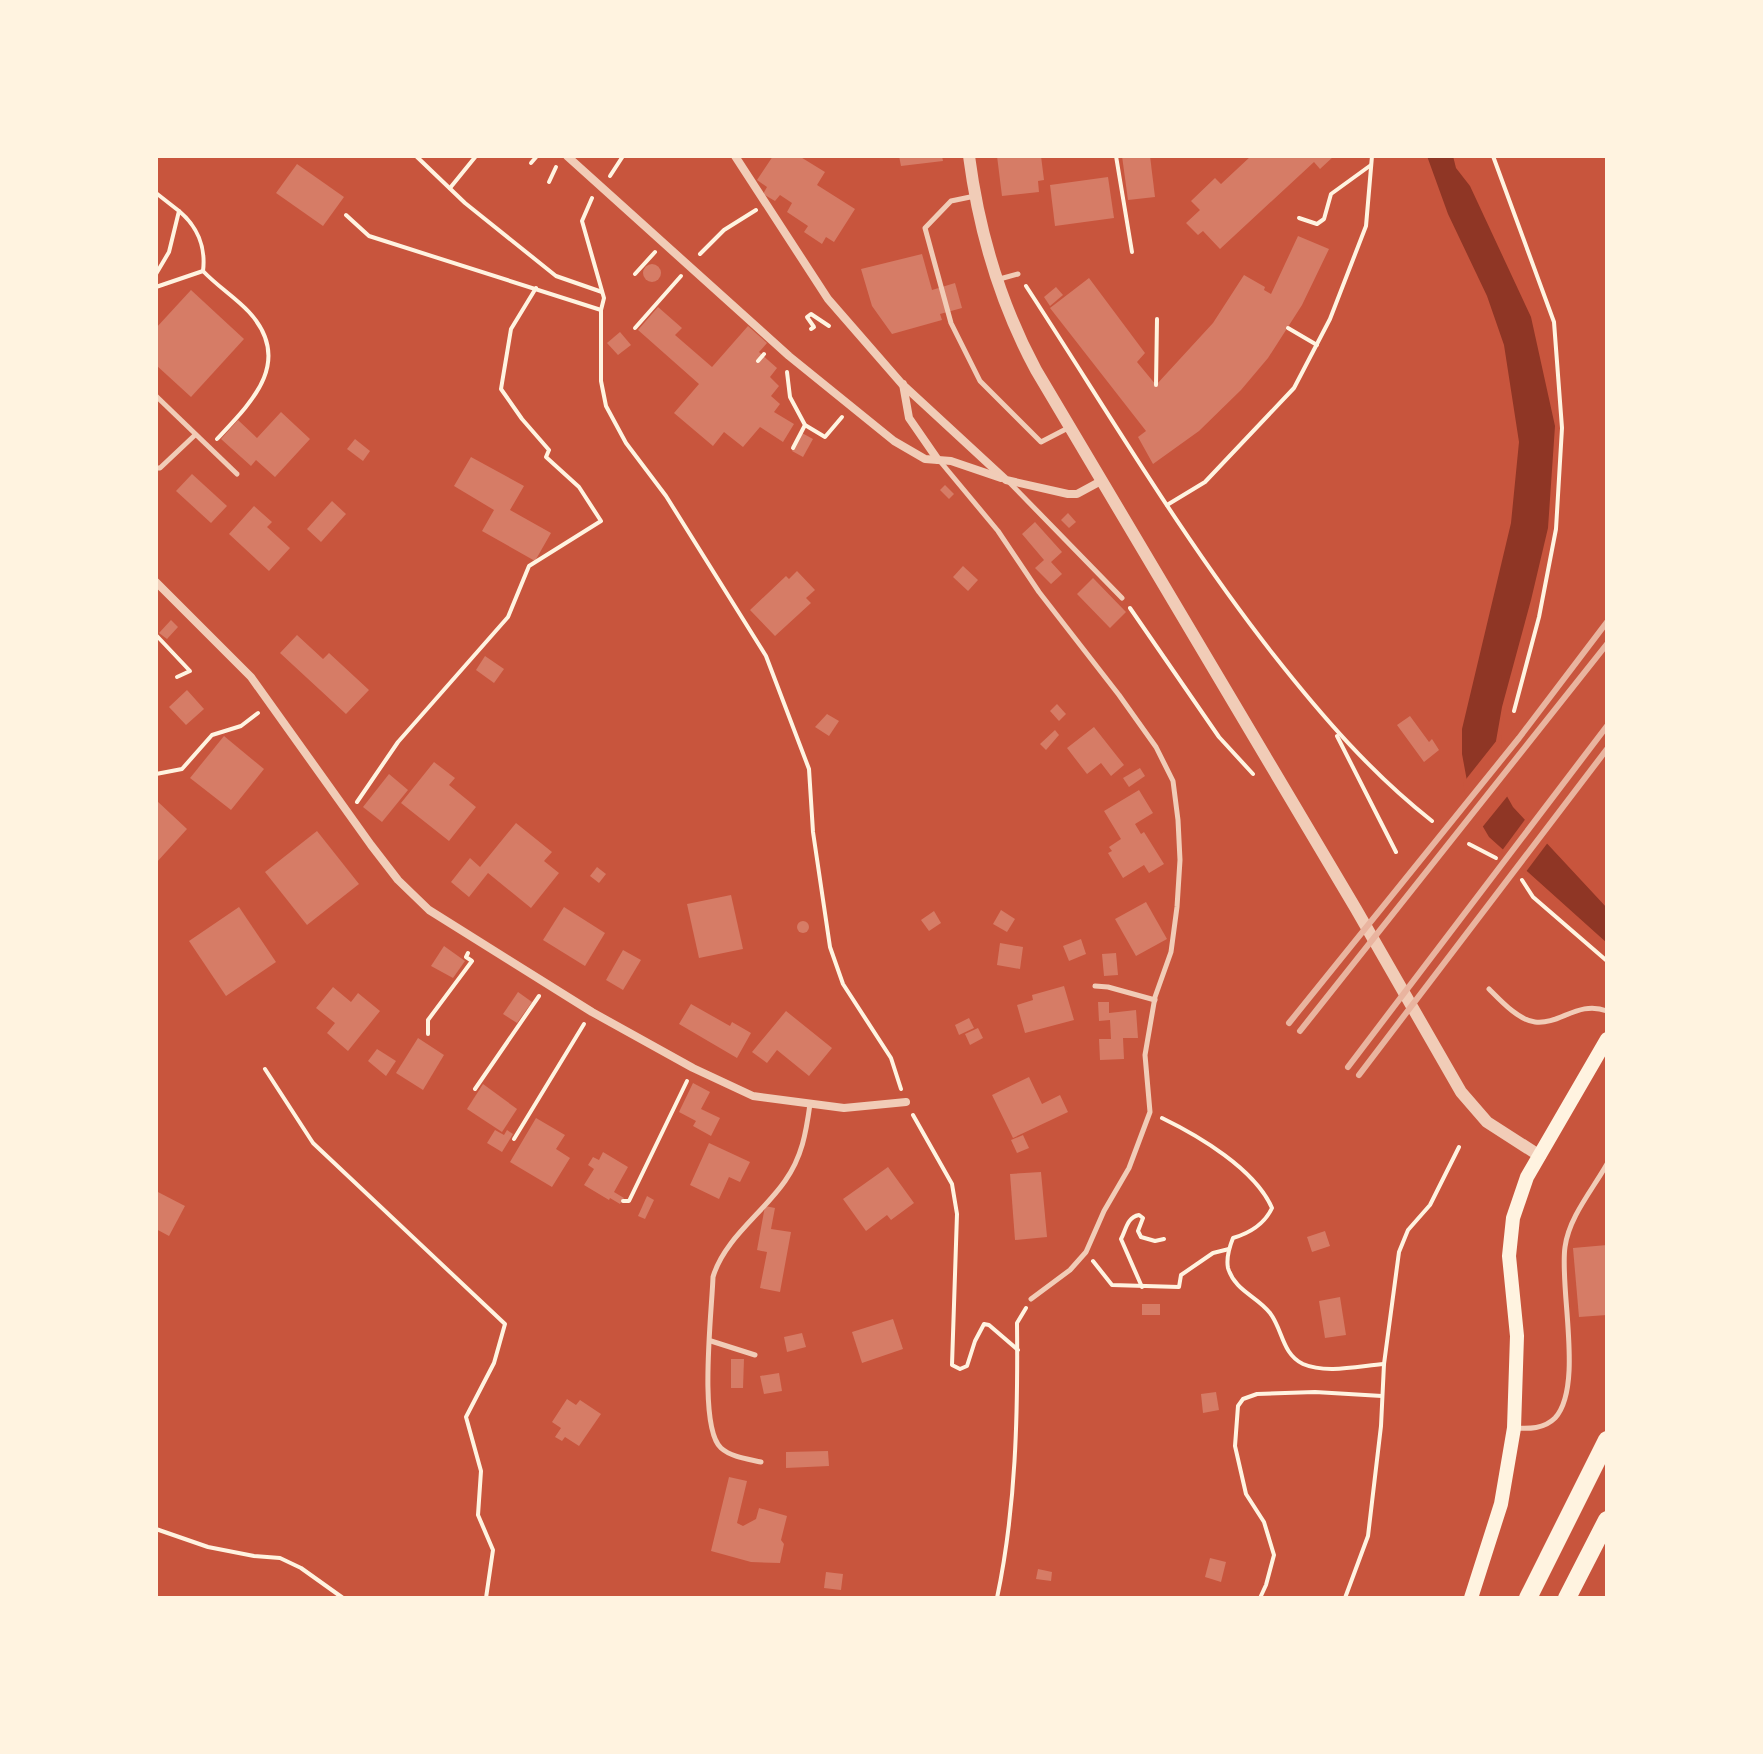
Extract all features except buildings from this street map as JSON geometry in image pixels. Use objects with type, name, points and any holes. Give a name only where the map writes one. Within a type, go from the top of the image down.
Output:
[{"type":"highway","points":[[1528,1598],[1607,1440]]},
{"type":"highway","points":[[1567,1598],[1607,1520]]},
{"type":"main road","points":[[1471,1598],[1501,1504],[1514,1428],[1517,1336],[1509,1256],[1518,1200],[1607,1039]]},
{"type":"street","points":[[567,156],[791,358],[894,441],[925,459],[951,461],[1006,480],[1068,494],[1077,494],[1101,481]]},
{"type":"street","points":[[735,156],[828,299],[902,384],[1006,480]]},
{"type":"street","points":[[969,156],[975,196],[996,280],[1024,349],[1461,1092],[1487,1122],[1540,1156]]},
{"type":"street","points":[[902,384],[909,418],[938,460]]},
{"type":"street","points":[[156,582],[251,677],[398,880],[429,910],[592,1012],[693,1068],[753,1096],[844,1108],[906,1102]]},
{"type":"lane","points":[[975,196],[951,201],[925,228],[951,323],[980,381],[1041,442],[1069,427]]},
{"type":"lane","points":[[996,280],[1018,274]]},
{"type":"lane","points":[[156,396],[237,474]]},
{"type":"lane","points":[[156,468],[160,468],[195,435]]},
{"type":"lane","points":[[938,460],[998,531],[1039,592],[1119,695],[1156,747],[1173,781],[1180,860],[1177,907],[1171,952],[1155,1000],[1145,1055],[1150,1112],[1129,1168],[1104,1211],[1086,1252],[1070,1270],[1031,1299]]},
{"type":"lane","points":[[1006,480],[1122,598]]},
{"type":"lane","points":[[1095,986],[1155,1000]]},
{"type":"lane","points":[[1489,989],[1505,1005],[1537,1023],[1583,1008],[1595,1007],[1607,1011]]},
{"type":"lane","points":[[761,1462],[738,1457],[722,1449],[713,1438],[707,1410],[713,1277],[716,1264],[785,1181],[804,1147],[810,1104]]},
{"type":"lane","points":[[1514,1428],[1527,1429],[1548,1424],[1556,1417],[1566,1397],[1569,1345],[1565,1245],[1572,1224],[1607,1164]]},
{"type":"lane","points":[[711,1341],[755,1355]]},
{"type":"path","points":[[416,156],[556,276],[602,292]]},
{"type":"path","points":[[450,188],[476,156]]},
{"type":"path","points":[[531,163],[537,156]]},
{"type":"path","points":[[602,188],[623,156]]},
{"type":"path","points":[[1116,156],[1132,252]]},
{"type":"path","points":[[1167,505],[1205,482],[1294,388],[1330,319],[1366,226],[1372,156]]},
{"type":"path","points":[[1493,156],[1554,322],[1562,428],[1556,529],[1539,617],[1514,711]]},
{"type":"path","points":[[1299,218],[1317,224],[1324,219],[1331,194],[1371,165]]},
{"type":"path","points":[[156,193],[189,219],[203,248],[203,271],[249,312],[267,345],[269,362],[263,383],[248,406],[209,448]]},
{"type":"path","points":[[593,197],[582,221],[602,292],[601,381],[606,406],[626,443],[666,496],[766,656],[809,769],[813,832],[830,947],[843,984],[891,1058],[906,1102],[952,1184],[957,1214],[952,1365],[960,1369],[967,1366],[984,1324],[1018,1350]]},
{"type":"path","points":[[635,328],[724,230],[765,204]]},
{"type":"path","points":[[156,274],[169,252],[179,211]]},
{"type":"path","points":[[346,215],[369,236],[601,310]]},
{"type":"path","points":[[635,274],[652,255]]},
{"type":"path","points":[[156,287],[203,271]]},
{"type":"path","points":[[1018,274],[1234,606],[1334,729],[1408,802],[1432,821]]},
{"type":"path","points":[[348,814],[398,742],[508,617],[529,566],[601,521],[579,487],[546,457],[549,450],[501,389],[511,329],[536,288]]},
{"type":"path","points":[[811,329],[814,327],[807,317],[811,314],[831,327],[845,318]]},
{"type":"path","points":[[1156,385],[1157,319]]},
{"type":"path","points":[[1288,328],[1317,345]]},
{"type":"path","points":[[791,358],[786,375],[788,388],[805,425],[825,437],[843,416]]},
{"type":"path","points":[[793,448],[805,425]]},
{"type":"path","points":[[1122,598],[1219,737],[1255,775]]},
{"type":"path","points":[[156,635],[190,671],[177,677]]},
{"type":"path","points":[[156,774],[182,769],[212,735],[241,726],[269,704]]},
{"type":"path","points":[[1334,729],[1396,852]]},
{"type":"path","points":[[1469,844],[1496,858]]},
{"type":"path","points":[[1522,880],[1533,897],[1607,961]]},
{"type":"path","points":[[428,1034],[428,1020],[472,961],[466,957],[476,941]]},
{"type":"path","points":[[475,1089],[548,984]]},
{"type":"path","points":[[514,1139],[592,1012]]},
{"type":"path","points":[[623,1201],[629,1201],[693,1068]]},
{"type":"path","points":[[265,1069],[313,1143],[505,1324],[494,1363],[466,1417],[481,1471],[478,1515],[493,1550],[486,1598]]},
{"type":"path","points":[[1150,1112],[1192,1132],[1237,1165],[1268,1199],[1272,1208],[1267,1218],[1256,1228],[1233,1238],[1228,1266],[1236,1283],[1272,1316],[1288,1353],[1301,1363],[1317,1369],[1384,1364]]},
{"type":"path","points":[[1345,1598],[1368,1536],[1381,1388],[1402,1241],[1430,1205],[1459,1147]]},
{"type":"path","points":[[1142,1287],[1121,1239],[1126,1226],[1134,1216],[1139,1215],[1143,1218],[1138,1231],[1141,1237],[1155,1241],[1164,1239]]},
{"type":"path","points":[[1086,1252],[1112,1285],[1179,1287],[1181,1275],[1213,1253],[1229,1249]]},
{"type":"path","points":[[997,1598],[1010,1525],[1017,1323],[1031,1299]]},
{"type":"path","points":[[1260,1598],[1274,1555],[1264,1522],[1246,1494],[1235,1446],[1238,1406],[1243,1399],[1257,1394],[1315,1392],[1382,1396]]},
{"type":"path","points":[[156,1529],[208,1547],[280,1558],[301,1568],[343,1598]]},
{"type":"shaded area","points":[[1427,156],[1453,156],[1456,168],[1470,186],[1531,317],[1555,426],[1548,528],[1496,741],[1499,782],[1513,807],[1607,908],[1607,943],[1489,837],[1472,808],[1462,754],[1462,729],[1511,523],[1519,442],[1504,345],[1487,296],[1448,214]]},
{"type":"pier","points":[[1501,735],[1503,781],[1510,793],[1480,830],[1468,810],[1463,783]]},
{"type":"pier","points":[[1527,817],[1549,841],[1525,873],[1501,852]]},
{"type":"railway","points":[[1289,1023],[1519,738],[1607,622]]},
{"type":"railway","points":[[1300,1031],[1607,644]]},
{"type":"railway","points":[[1348,1067],[1607,726]]},
{"type":"railway","points":[[1359,1075],[1607,749]]}]
